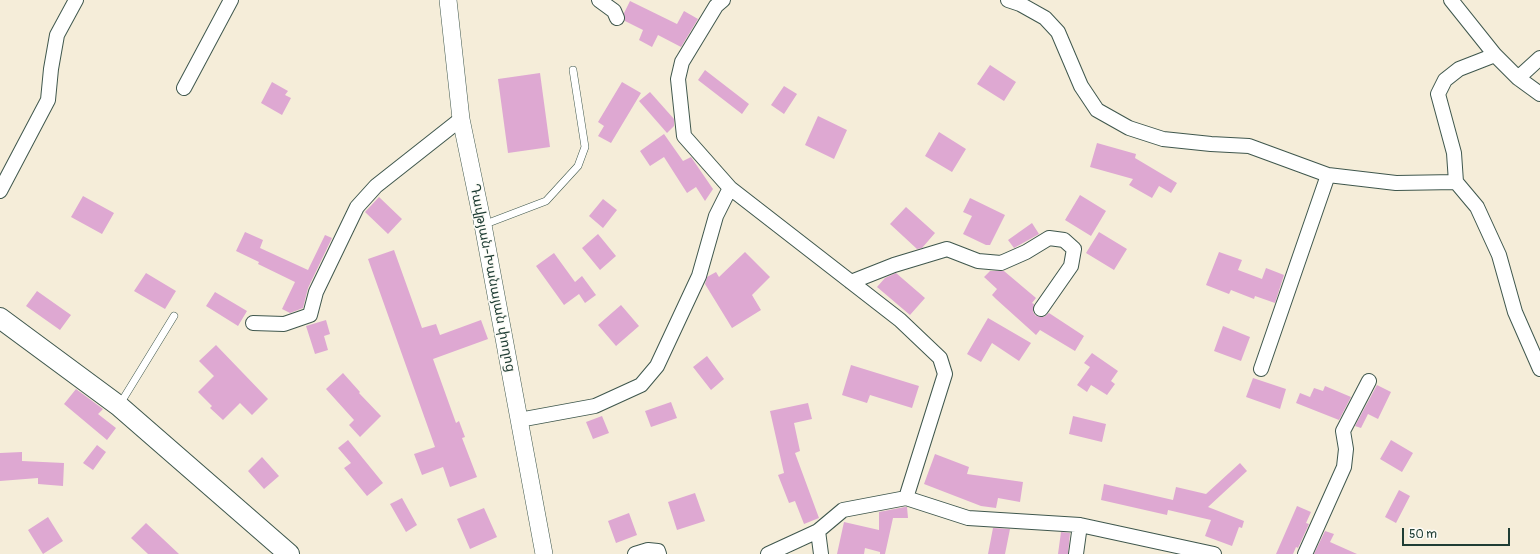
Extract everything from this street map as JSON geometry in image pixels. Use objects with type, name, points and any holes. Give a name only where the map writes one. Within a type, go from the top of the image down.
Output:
[{"type":"main road","points":[[0,318],[119,406],[289,554]]},
{"type":"street","points":[[0,190],[48,100],[51,69],[57,35],[76,0]]},
{"type":"street","points":[[184,88],[232,0]]},
{"type":"street","name":"Դավթյան-Խանայան փողոց","points":[[448,0],[461,119],[544,554]]},
{"type":"street","points":[[599,0],[614,12],[617,18]]},
{"type":"street","points":[[1008,0],[1020,4],[1045,18],[1050,23],[1058,32],[1081,86],[1097,110],[1129,128],[1163,139],[1249,146],[1328,174],[1396,183],[1456,182]]},
{"type":"street","points":[[1451,0],[1495,55],[1518,78],[1540,94]]},
{"type":"street","points":[[717,2],[682,62],[678,79],[684,136],[730,188],[900,320],[940,358],[945,374],[906,498]]},
{"type":"street","points":[[1495,55],[1458,69],[1445,80],[1438,94],[1454,152],[1456,182],[1476,207],[1495,248],[1515,312],[1540,369]]},
{"type":"street","points":[[1518,78],[1540,58]]},
{"type":"street","points":[[253,323],[284,324],[310,316],[316,292],[357,207],[376,186],[461,119]]},
{"type":"street","points":[[1261,369],[1328,174]]},
{"type":"street","points":[[519,420],[595,406],[641,386],[657,366],[699,276],[716,216],[730,188]]},
{"type":"street","points":[[851,282],[947,249],[978,261],[1001,263],[1049,238],[1064,240],[1074,249],[1071,266],[1041,309]]},
{"type":"street","points":[[1305,554],[1344,467],[1346,448],[1343,431],[1369,381]]},
{"type":"street","points":[[768,554],[818,531],[843,510],[906,498],[968,518],[1080,525],[1214,554]]},
{"type":"street","points":[[1076,554],[1080,525]]},
{"type":"street","points":[[818,531],[820,554]]},
{"type":"street","points":[[635,554],[648,550],[658,551],[659,554]]},
{"type":"lane","points":[[482,225],[546,201],[578,166],[585,146],[573,70]]},
{"type":"lane","points":[[119,406],[174,316]]},
{"type":"building","points":[[630,1],[677,24],[684,11],[698,19],[681,47],[658,35],[652,47],[639,40],[643,30],[625,21],[624,13]]},
{"type":"building","points":[[990,65],[1016,82],[1004,101],[977,84]]},
{"type":"building","points":[[705,70],[749,104],[742,114],[698,80]]},
{"type":"building","points":[[540,73],[550,147],[508,153],[498,79]]},
{"type":"building","points":[[272,82],[288,91],[285,95],[291,98],[282,115],[261,103]]},
{"type":"building","points":[[622,82],[641,93],[611,143],[598,136],[604,126],[598,122]]},
{"type":"building","points":[[784,86],[797,94],[784,114],[771,105]]},
{"type":"building","points":[[650,92],[674,119],[674,126],[667,133],[639,101]]},
{"type":"building","points":[[818,116],[847,130],[834,159],[805,145]]},
{"type":"building","points":[[939,132],[966,149],[952,172],[925,156]]},
{"type":"building","points":[[664,134],[683,161],[691,157],[713,189],[705,201],[696,187],[687,193],[664,157],[650,166],[640,151]]},
{"type":"building","points":[[1097,143],[1136,154],[1135,158],[1177,183],[1171,193],[1159,186],[1152,198],[1129,185],[1133,179],[1090,167]]},
{"type":"building","points":[[1080,195],[1106,211],[1091,236],[1065,220]]},
{"type":"building","points":[[83,196],[114,213],[102,234],[71,217]]},
{"type":"building","points":[[379,197],[402,219],[388,234],[365,212]]},
{"type":"building","points":[[970,198],[1005,215],[990,245],[986,245],[963,234],[972,216],[963,212]]},
{"type":"building","points":[[603,199],[617,210],[603,228],[589,216]]},
{"type":"building","points":[[906,207],[935,233],[922,248],[917,249],[890,224]]},
{"type":"building","points":[[1032,223],[1039,234],[1014,248],[1008,240]]},
{"type":"building","points":[[245,232],[263,240],[260,248],[308,270],[325,235],[332,238],[308,288],[303,308],[290,313],[282,309],[295,282],[258,264],[259,262],[236,251]]},
{"type":"building","points":[[1099,232],[1127,249],[1114,270],[1086,253]]},
{"type":"building","points":[[598,234],[616,256],[600,270],[582,248]]},
{"type":"building","points":[[394,250],[422,328],[436,324],[440,335],[481,320],[488,339],[433,359],[456,423],[459,421],[465,437],[462,438],[477,477],[450,487],[443,467],[422,475],[414,454],[435,447],[368,259]]},
{"type":"building","points":[[745,252],[770,277],[752,295],[761,310],[732,328],[705,284],[707,277],[716,272],[719,277]]},
{"type":"building","points":[[1219,252],[1242,260],[1238,270],[1262,279],[1266,268],[1284,275],[1275,303],[1255,296],[1254,299],[1231,290],[1229,294],[1206,285]]},
{"type":"building","points":[[554,253],[575,282],[582,276],[596,295],[585,303],[579,294],[564,305],[536,266]]},
{"type":"building","points":[[990,271],[1004,271],[1036,298],[1032,303],[1034,304],[1033,312],[1036,316],[1044,317],[1049,313],[1084,336],[1075,351],[1040,330],[1036,335],[996,299],[992,295],[997,289],[984,277]]},
{"type":"building","points":[[146,273],[176,291],[165,309],[134,291]]},
{"type":"building","points":[[896,273],[925,298],[910,315],[877,287],[885,278]]},
{"type":"building","points":[[37,291],[71,315],[60,330],[26,306]]},
{"type":"building","points":[[215,292],[247,311],[238,326],[206,306]]},
{"type":"building","points":[[621,305],[639,326],[616,346],[598,325]]},
{"type":"building","points":[[988,318],[1031,343],[1019,361],[992,343],[981,362],[967,354]]},
{"type":"building","points":[[326,320],[330,334],[324,336],[328,350],[315,354],[306,326]]},
{"type":"building","points":[[1223,326],[1250,337],[1241,361],[1214,351]]},
{"type":"building","points":[[216,345],[268,399],[252,415],[240,403],[223,420],[210,408],[212,406],[198,392],[214,376],[199,361]]},
{"type":"building","points":[[1092,353],[1118,371],[1111,381],[1115,384],[1107,395],[1091,385],[1087,392],[1077,385],[1090,367],[1084,363]]},
{"type":"building","points":[[707,356],[724,379],[711,390],[693,367]]},
{"type":"building","points":[[851,365],[919,386],[912,408],[870,395],[867,403],[842,395]]},
{"type":"building","points":[[343,373],[360,392],[359,393],[381,416],[360,437],[349,425],[354,420],[326,389]]},
{"type":"building","points":[[1253,378],[1286,389],[1280,409],[1246,397]]},
{"type":"building","points":[[1377,385],[1391,392],[1378,419],[1368,414],[1361,428],[1355,426]]},
{"type":"building","points":[[1325,386],[1351,397],[1339,420],[1296,403],[1300,393],[1310,397],[1314,388],[1323,391]]},
{"type":"building","points":[[76,389],[103,409],[98,414],[116,428],[107,440],[64,404]]},
{"type":"building","points":[[671,402],[677,418],[651,427],[645,411]]},
{"type":"building","points":[[808,403],[812,419],[794,423],[800,451],[795,453],[819,518],[804,524],[795,501],[789,503],[778,475],[784,473],[770,411]]},
{"type":"building","points":[[602,416],[609,433],[593,439],[586,422]]},
{"type":"building","points":[[1073,416],[1106,424],[1102,442],[1069,434]]},
{"type":"building","points":[[348,440],[383,483],[367,496],[344,468],[351,463],[338,448]]},
{"type":"building","points":[[1391,440],[1413,453],[1402,472],[1380,459]]},
{"type":"building","points":[[97,445],[106,452],[93,470],[83,463]]},
{"type":"building","points":[[22,452],[22,461],[64,463],[63,486],[38,484],[38,478],[0,481],[0,453]]},
{"type":"building","points":[[935,454],[969,467],[967,474],[1023,482],[1020,502],[998,498],[996,508],[981,506],[924,484]]},
{"type":"building","points":[[262,457],[279,476],[264,489],[248,471]]},
{"type":"building","points":[[1240,463],[1247,471],[1208,507],[1244,521],[1242,528],[1239,527],[1232,546],[1205,536],[1211,520],[1168,510],[1167,515],[1101,500],[1104,484],[1173,500],[1176,487],[1206,494]]},
{"type":"building","points":[[1399,490],[1410,496],[1396,523],[1385,517]]},
{"type":"building","points":[[695,493],[705,521],[677,530],[668,502]]},
{"type":"building","points":[[402,498],[417,525],[406,532],[390,504]]},
{"type":"building","points":[[1297,506],[1311,512],[1306,523],[1309,524],[1298,548],[1296,547],[1293,554],[1276,554]]},
{"type":"building","points":[[907,507],[908,518],[893,518],[885,554],[880,554],[880,552],[865,548],[864,554],[837,554],[844,522],[879,530],[879,512]]},
{"type":"building","points":[[484,508],[497,537],[470,549],[457,519]]},
{"type":"building","points":[[629,513],[637,535],[616,543],[608,521]]},
{"type":"building","points":[[48,517],[63,541],[43,554],[28,530]]},
{"type":"building","points":[[146,523],[179,554],[148,554],[131,538]]},
{"type":"building","points":[[993,528],[1010,529],[1005,554],[988,554]]},
{"type":"building","points":[[1325,531],[1334,534],[1330,542],[1357,554],[1314,554]]},
{"type":"building","points":[[1061,532],[1070,533],[1068,554],[1058,554]]}]
